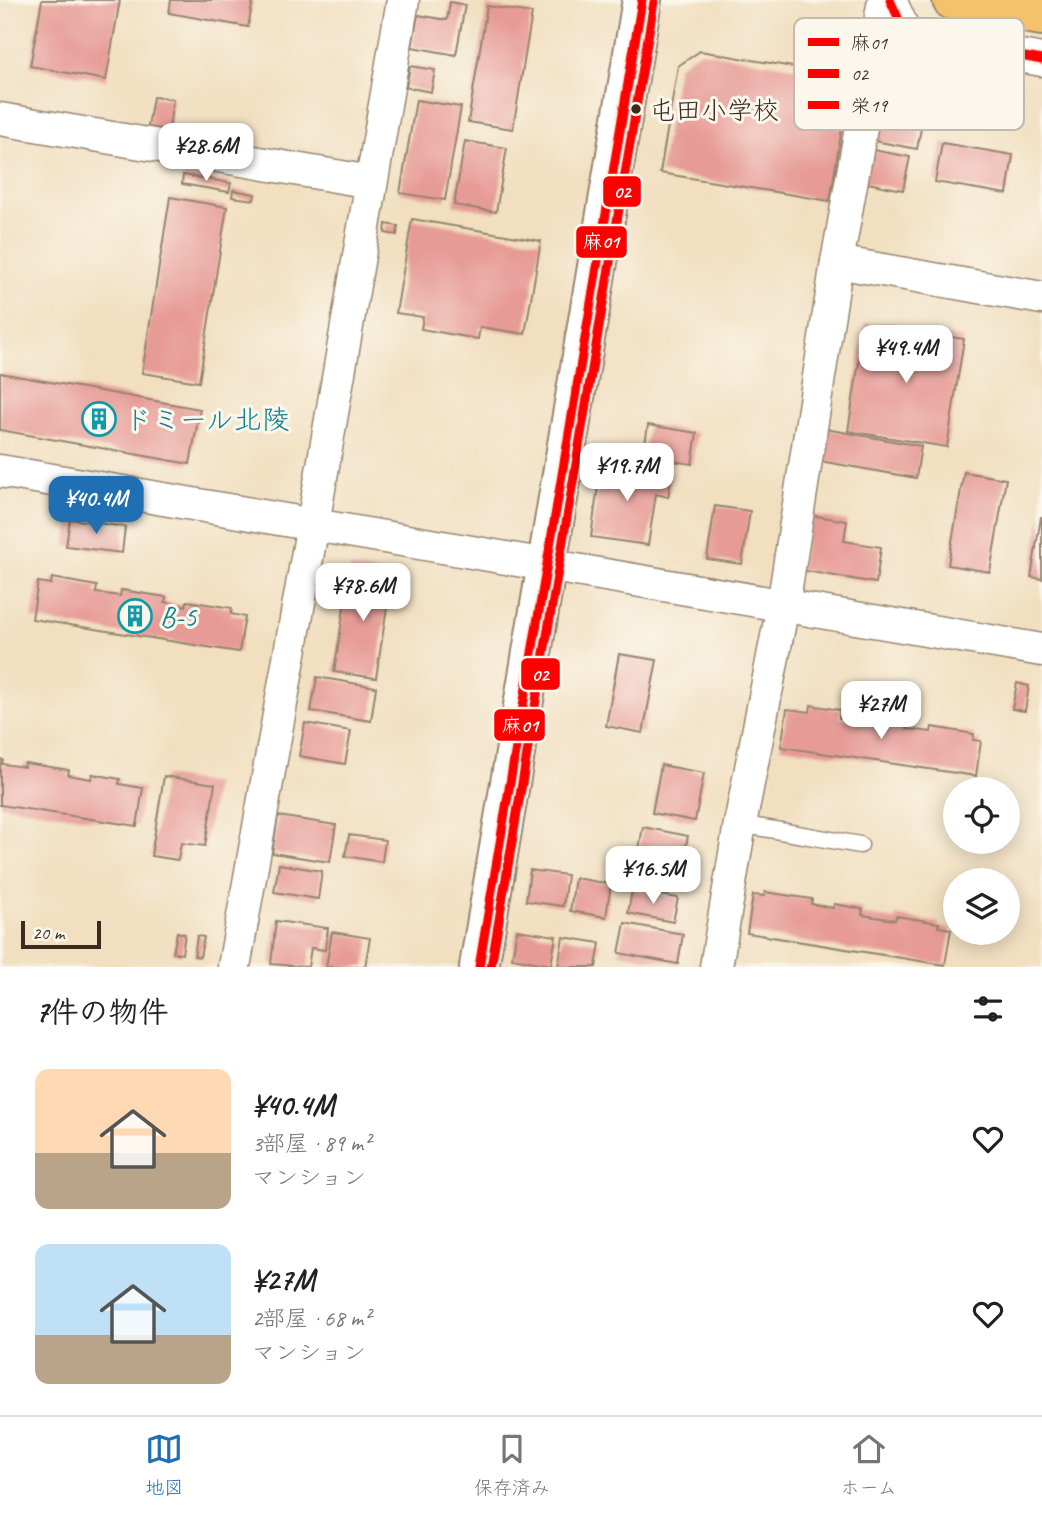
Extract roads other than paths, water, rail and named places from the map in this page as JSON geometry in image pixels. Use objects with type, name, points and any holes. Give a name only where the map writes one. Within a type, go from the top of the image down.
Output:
[{"type":"main road","points":[[952,0],[1042,16]]},
{"type":"street","points":[[234,967],[402,0]]},
{"type":"street","points":[[479,967],[642,0]]},
{"type":"street","points":[[881,18],[884,0]]},
{"type":"street","points":[[890,0],[898,18]]},
{"type":"street","points":[[1024,57],[1042,60]]},
{"type":"street","points":[[0,119],[371,181]]},
{"type":"street","points":[[716,967],[740,824],[783,606],[837,262],[861,130]]},
{"type":"street","points":[[837,262],[1042,298]]},
{"type":"street","points":[[0,471],[1042,650]]},
{"type":"lane","points":[[740,824],[860,845]]},
{"type":"place","name":"屯田小学校","points":[[636,109]]},
{"type":"place","name":"ドミール北陵","points":[[99,419]]},
{"type":"place","name":"B-5","points":[[135,616]]}]
